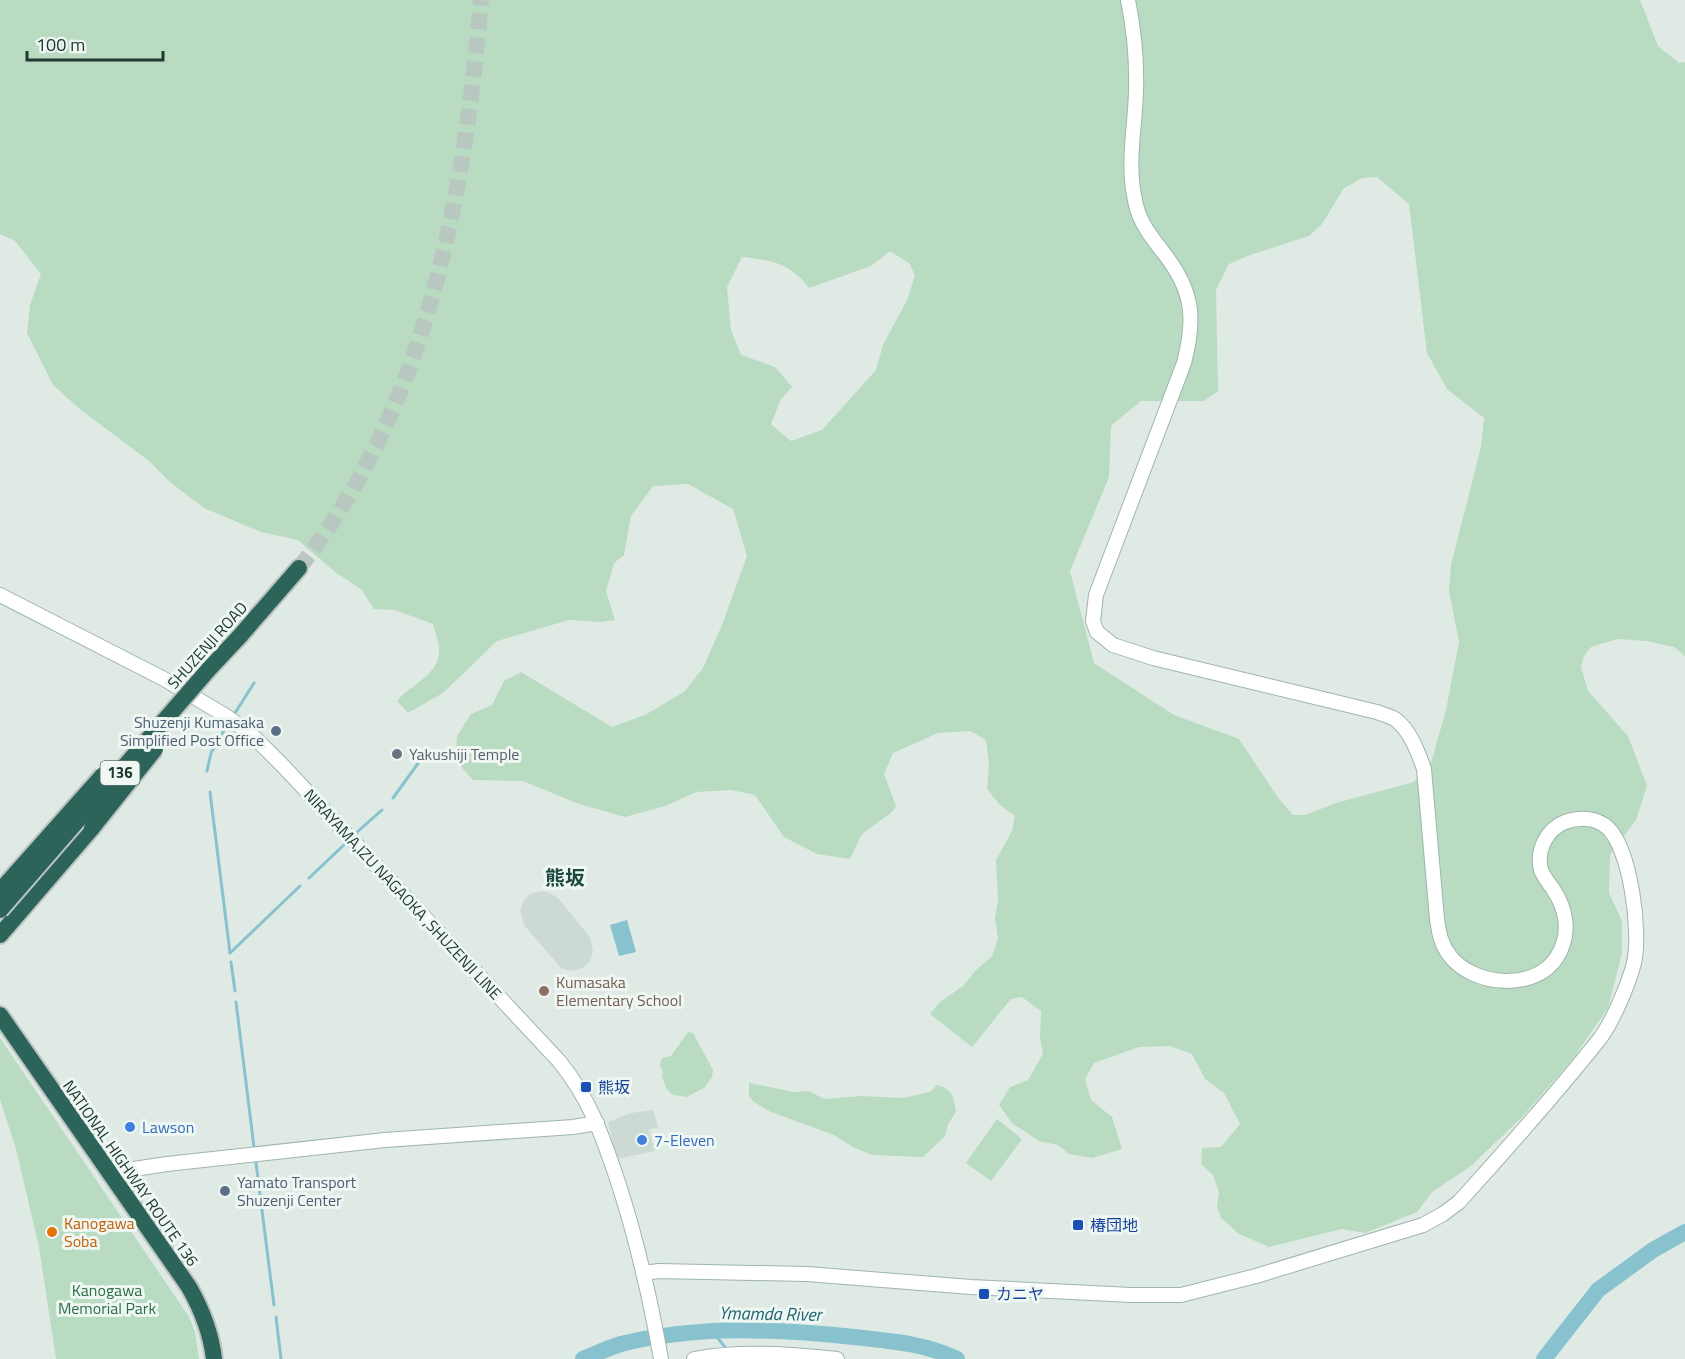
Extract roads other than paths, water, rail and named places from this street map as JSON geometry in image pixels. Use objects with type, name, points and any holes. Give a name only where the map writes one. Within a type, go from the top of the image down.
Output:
[{"type":"highway","name":"SHUZENJI ROAD","points":[[0,910],[299,568]]},
{"type":"highway","points":[[3,930],[92,828],[211,680],[240,636]]},
{"type":"highway","points":[[0,891],[169,705],[191,682],[209,669]]},
{"type":"highway","points":[[0,1002],[19,1029],[28,1054]]},
{"type":"highway","name":"NATIONAL HIGHWAY ROUTE 136","points":[[0,1015],[200,1306],[212,1343],[214,1359]]},
{"type":"street","points":[[643,1273],[659,1271],[807,1274],[971,1287],[1131,1295],[1181,1295],[1256,1276],[1423,1225],[1459,1202],[1554,1096],[1602,1037],[1622,995],[1634,962],[1637,935],[1636,909],[1620,849],[1615,838],[1602,824],[1587,818],[1578,818],[1552,828],[1545,838],[1540,854],[1541,870],[1561,902],[1566,921],[1564,940],[1547,970],[1530,978],[1510,981],[1487,978],[1468,971],[1451,958],[1441,941],[1437,919],[1424,769],[1419,754],[1395,719],[1366,709],[1152,658],[1113,645],[1097,632],[1093,621],[1096,595],[1184,363],[1191,337],[1191,316],[1181,277],[1148,234],[1140,219],[1130,174],[1136,92],[1134,31],[1128,0]]},
{"type":"street","name":"NIRAYAMA,IZU NAGAOKA ,SHUZENJI LINE","points":[[0,595],[164,679],[226,716],[251,734],[559,1061],[586,1098],[628,1213],[661,1359]]},
{"type":"street","points":[[113,1179],[134,1168],[167,1164],[396,1139],[573,1127],[597,1123]]},
{"type":"street","points":[[694,1359],[717,1354],[749,1354],[837,1359]]},
{"type":"water","points":[[627,920],[636,952],[619,956],[610,925]]},
{"type":"waterway","points":[[235,713],[254,683]]},
{"type":"waterway","points":[[207,771],[211,753],[227,725]]},
{"type":"waterway","points":[[393,798],[419,762]]},
{"type":"waterway","points":[[210,792],[230,953]]},
{"type":"waterway","points":[[356,833],[382,810]]},
{"type":"waterway","points":[[309,878],[346,843]]},
{"type":"waterway","points":[[230,953],[300,886]]},
{"type":"waterway","points":[[231,962],[235,991]]},
{"type":"waterway","points":[[236,1002],[254,1147]]},
{"type":"waterway","points":[[256,1163],[274,1305]]},
{"type":"waterway","points":[[1544,1359],[1598,1290],[1653,1250],[1685,1232]]},
{"type":"waterway","points":[[276,1317],[281,1359]]},
{"type":"waterway","name":"Ymamda River","points":[[583,1359],[621,1344],[650,1338],[737,1330],[796,1332],[894,1342],[932,1349],[957,1359]]},
{"type":"waterway","points":[[713,1332],[725,1347]]},
{"type":"tunnel","points":[[299,568],[343,506],[379,439],[408,370],[432,299],[450,225],[463,150],[474,75],[481,0]]},
{"type":"place","name":"Shuzenji Kumasaka Simplified Post Office","points":[[276,731]]},
{"type":"place","name":"Yakushiji Temple","points":[[397,754]]},
{"type":"place","name":"Kumasaka Elementary School","points":[[544,991]]},
{"type":"place","name":"熊坂","points":[[586,1087]]},
{"type":"place","name":"Lawson","points":[[130,1127]]},
{"type":"place","name":"7-Eleven","points":[[642,1140]]},
{"type":"place","name":"Yamato Transport Shuzenji Center","points":[[225,1191]]},
{"type":"place","name":"椿団地","points":[[1078,1225]]},
{"type":"place","name":"Kanogawa Soba","points":[[52,1232]]},
{"type":"place","name":"カニヤ","points":[[984,1294]]},
{"type":"district","name":"熊坂","points":[[565,878]]},
{"type":"park label","name":"Kanogawa Memorial Park","points":[[107,1299]]}]
